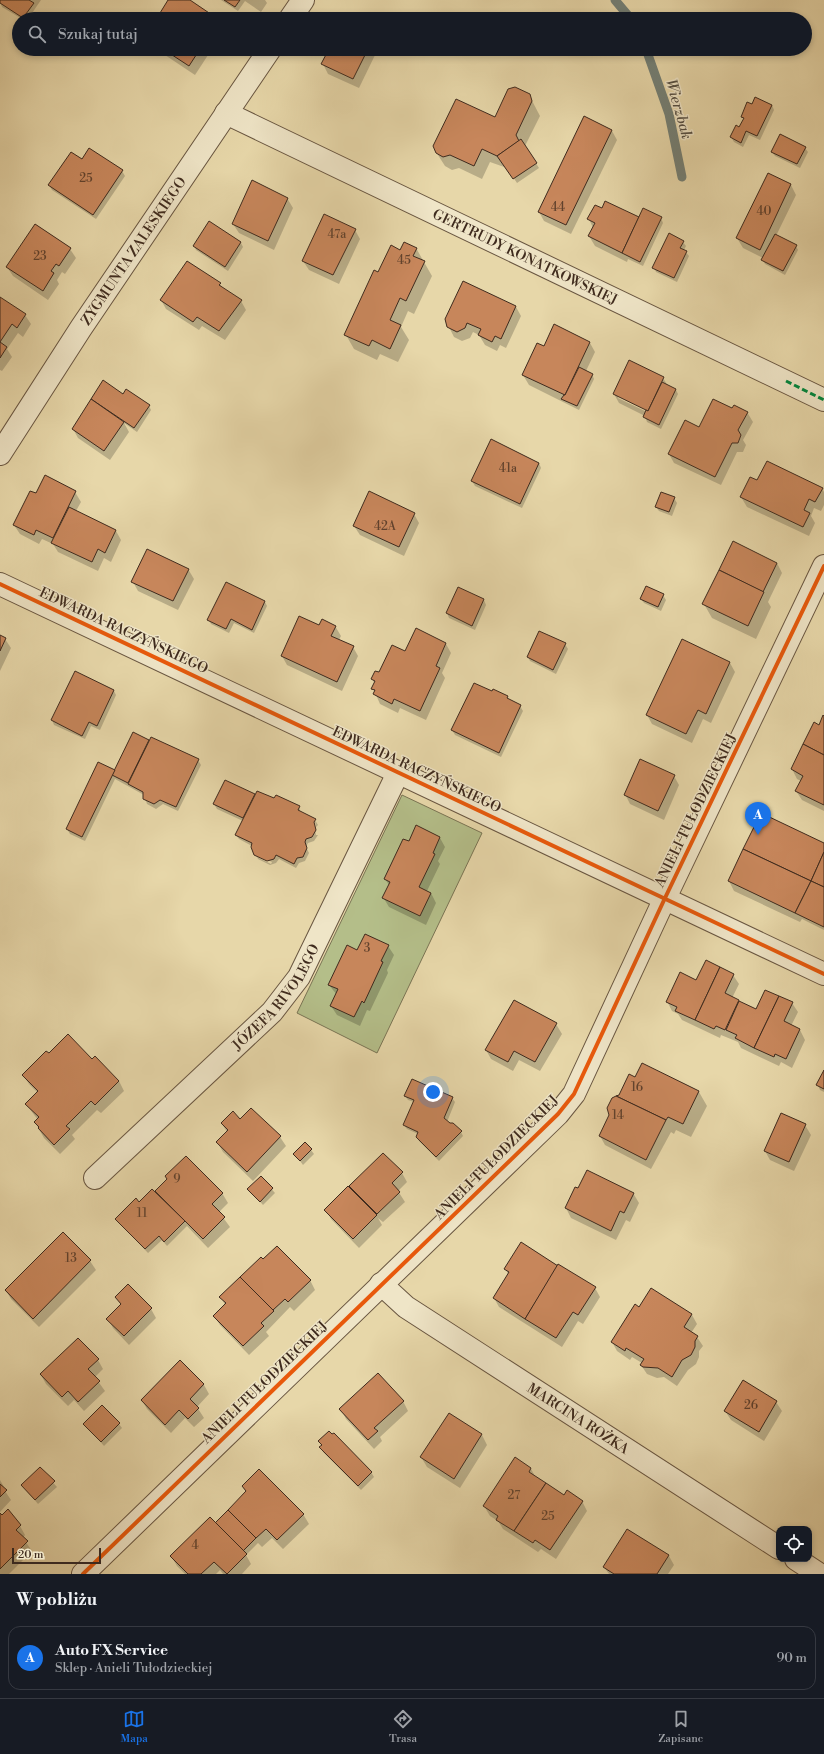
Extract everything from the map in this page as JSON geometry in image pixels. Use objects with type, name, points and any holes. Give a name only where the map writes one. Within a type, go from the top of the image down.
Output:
[{"type":"street","points":[[294,12],[302,0]]},
{"type":"street","name":"ZYGMUNTA ZALESKIEGO","points":[[0,454],[81,328],[265,56]]},
{"type":"street","name":"GERTRUDY KONATKOWSKIEJ","points":[[226,114],[824,400]]},
{"type":"street","name":"ANIELI TUŁODZIECKIEJ","points":[[82,1574],[558,1114],[574,1094],[665,898],[824,566]]},
{"type":"street","name":"EDWARDA RACZYŃSKIEGO","points":[[0,584],[824,974]]},
{"type":"street","name":"JÓZEFA RIVOLEGO","points":[[94,1178],[272,1012],[299,977],[398,773]]},
{"type":"street","name":"MARCINA ROŻKA","points":[[381,1284],[406,1307],[776,1546]]},
{"type":"street","points":[[801,1562],[819,1574]]},
{"type":"green space","points":[[402,795],[482,833],[377,1053],[297,1013]]},
{"type":"building","points":[[0,0],[29,0],[34,3],[27,12],[14,12],[0,3]]},
{"type":"building","points":[[168,0],[190,0],[208,12],[161,12]]},
{"type":"building","points":[[224,0],[240,0],[235,7]]},
{"type":"building","points":[[174,56],[195,56],[189,66]]},
{"type":"building","points":[[325,56],[364,56],[353,79],[321,64]]},
{"type":"building","points":[[515,87],[530,94],[532,101],[516,135],[519,141],[497,156],[482,149],[474,166],[450,155],[443,157],[436,153],[433,146],[456,99],[495,117],[508,89]]},
{"type":"building","points":[[755,97],[772,105],[757,136],[746,131],[741,143],[730,137],[736,125],[739,127],[744,118],[741,117],[747,102],[752,104]]},
{"type":"building","points":[[584,116],[612,130],[566,225],[538,212]]},
{"type":"building","points":[[780,134],[806,147],[797,164],[771,152]]},
{"type":"building","points":[[521,139],[537,163],[513,179],[497,156]]},
{"type":"building","points":[[89,148],[123,170],[93,215],[48,185],[71,152],[82,159]]},
{"type":"building","points":[[768,173],[791,184],[760,250],[736,238]]},
{"type":"building","points":[[252,180],[288,198],[268,241],[232,224]]},
{"type":"building","points":[[605,201],[639,217],[622,253],[588,236],[595,223],[587,219],[595,205],[602,208]]},
{"type":"building","points":[[643,208],[662,217],[640,262],[622,253]]},
{"type":"building","points":[[324,214],[356,229],[333,275],[302,261]]},
{"type":"building","points":[[209,221],[241,242],[225,267],[193,246]]},
{"type":"building","points":[[35,224],[71,248],[59,266],[56,264],[51,271],[54,273],[43,291],[6,267]]},
{"type":"building","points":[[669,233],[684,241],[680,248],[687,251],[674,278],[652,268]]},
{"type":"building","points":[[775,234],[797,245],[783,271],[761,260]]},
{"type":"building","points":[[404,242],[417,248],[413,256],[425,261],[406,301],[400,298],[390,320],[401,325],[390,349],[372,340],[369,346],[344,335],[374,270],[378,272],[391,245],[400,250]]},
{"type":"building","points":[[187,261],[221,283],[219,285],[242,300],[219,331],[197,317],[193,322],[160,300]]},
{"type":"building","points":[[463,281],[516,306],[501,339],[495,336],[492,342],[478,335],[481,329],[467,323],[465,328],[457,332],[447,327],[445,319]]},
{"type":"building","points":[[0,297],[26,314],[17,328],[12,324],[0,342]]},
{"type":"building","points":[[554,324],[590,342],[565,395],[522,375],[537,343],[544,346]]},
{"type":"building","points":[[0,342],[7,347],[0,358]]},
{"type":"building","points":[[629,360],[664,377],[648,411],[613,394]]},
{"type":"building","points":[[579,367],[593,374],[577,406],[561,399],[565,395]]},
{"type":"building","points":[[103,380],[123,394],[126,389],[150,405],[134,428],[91,399]]},
{"type":"building","points":[[662,382],[676,389],[659,425],[643,417],[646,410],[648,411]]},
{"type":"building","points":[[91,399],[124,422],[104,451],[72,429]]},
{"type":"building","points":[[713,399],[732,408],[734,405],[748,412],[738,430],[741,435],[738,443],[732,443],[715,477],[668,454],[685,420],[699,427]]},
{"type":"building","points":[[491,439],[539,463],[520,504],[471,481]]},
{"type":"building","points":[[767,461],[823,488],[815,502],[809,499],[804,510],[810,513],[803,527],[740,497],[750,477],[757,480]]},
{"type":"building","points":[[45,475],[76,491],[53,538],[36,530],[34,535],[13,525],[30,491],[36,493]]},
{"type":"building","points":[[369,491],[415,513],[399,547],[353,526]]},
{"type":"building","points":[[661,492],[675,497],[669,512],[655,507]]},
{"type":"building","points":[[69,507],[116,530],[105,553],[98,549],[92,562],[51,543]]},
{"type":"building","points":[[733,541],[777,563],[763,592],[719,570]]},
{"type":"building","points":[[147,549],[189,569],[173,601],[131,582]]},
{"type":"building","points":[[719,570],[764,592],[748,626],[702,604]]},
{"type":"building","points":[[226,582],[265,601],[252,630],[231,619],[226,629],[207,620]]},
{"type":"building","points":[[646,586],[664,594],[658,607],[640,599]]},
{"type":"building","points":[[458,587],[484,599],[472,626],[446,613]]},
{"type":"building","points":[[299,616],[319,625],[322,619],[336,626],[331,636],[354,646],[337,682],[281,656]]},
{"type":"building","points":[[416,628],[446,643],[436,666],[440,668],[420,711],[394,699],[392,704],[373,694],[375,690],[371,689],[375,681],[371,679],[375,671],[379,672],[392,645],[405,651]]},
{"type":"building","points":[[539,631],[566,643],[553,670],[527,657]]},
{"type":"building","points":[[0,635],[6,638],[0,651]]},
{"type":"building","points":[[682,639],[730,662],[706,714],[698,710],[686,734],[646,715]]},
{"type":"building","points":[[75,671],[114,690],[97,726],[89,722],[82,736],[51,720]]},
{"type":"building","points":[[474,683],[508,696],[507,698],[521,705],[499,753],[451,730]]},
{"type":"building","points":[[823,715],[824,755],[803,744],[814,722],[819,725]]},
{"type":"building","points":[[133,732],[149,740],[128,783],[112,775]]},
{"type":"building","points":[[151,737],[199,759],[176,807],[160,800],[154,804],[143,799],[143,792],[128,784]]},
{"type":"building","points":[[803,744],[824,755],[824,805],[795,791],[803,776],[791,769]]},
{"type":"building","points":[[640,759],[675,775],[658,811],[624,795]]},
{"type":"building","points":[[98,762],[115,770],[82,837],[66,829]]},
{"type":"building","points":[[225,780],[255,794],[243,818],[213,804]]},
{"type":"building","points":[[257,791],[274,798],[276,795],[300,806],[298,810],[316,819],[314,822],[316,830],[312,837],[306,839],[305,842],[307,848],[303,857],[297,858],[294,864],[276,855],[274,859],[267,861],[254,855],[251,847],[252,843],[235,835]]},
{"type":"building","points":[[761,813],[824,843],[824,852],[811,881],[743,849]]},
{"type":"building","points":[[416,825],[440,837],[433,853],[435,854],[419,887],[431,893],[420,916],[382,898],[390,882],[384,879],[403,839],[409,841]]},
{"type":"building","points":[[743,849],[811,881],[795,913],[728,881]]},
{"type":"building","points":[[824,852],[824,887],[811,881]]},
{"type":"building","points":[[811,881],[824,887],[824,927],[795,913]]},
{"type":"building","points":[[365,934],[389,945],[381,961],[383,962],[364,1003],[362,1001],[354,1017],[330,1006],[338,989],[328,985],[347,945],[357,950]]},
{"type":"building","points":[[706,960],[720,967],[695,1020],[675,1011],[677,1007],[666,1002],[680,972],[696,980]]},
{"type":"building","points":[[720,967],[734,974],[725,993],[739,1000],[725,1030],[716,1026],[714,1029],[695,1020]]},
{"type":"building","points":[[765,990],[779,996],[754,1048],[735,1038],[737,1035],[726,1030],[739,1001],[756,1009]]},
{"type":"building","points":[[779,996],[793,1002],[784,1021],[800,1029],[786,1059],[775,1054],[774,1057],[754,1048]]},
{"type":"building","points":[[514,1000],[557,1023],[535,1062],[514,1051],[508,1062],[485,1050]]},
{"type":"building","points":[[68,1034],[92,1059],[95,1056],[119,1081],[95,1105],[91,1101],[66,1126],[70,1129],[54,1145],[34,1122],[39,1117],[25,1104],[38,1091],[22,1075],[46,1051],[49,1053]]},
{"type":"building","points":[[642,1063],[699,1091],[683,1124],[668,1117],[666,1120],[616,1096],[619,1095],[629,1074],[635,1077]]},
{"type":"building","points":[[824,1070],[824,1089],[816,1085]]},
{"type":"building","points":[[412,1079],[453,1097],[444,1118],[450,1123],[453,1123],[462,1131],[436,1157],[416,1137],[418,1132],[403,1125],[414,1100],[404,1096]]},
{"type":"building","points":[[616,1096],[666,1120],[646,1160],[599,1136],[609,1115],[607,1108],[612,1098]]},
{"type":"building","points":[[251,1108],[281,1136],[247,1172],[216,1142],[228,1130],[221,1123],[233,1111],[240,1119]]},
{"type":"building","points":[[781,1113],[806,1124],[789,1162],[764,1151]]},
{"type":"building","points":[[305,1142],[312,1149],[300,1161],[293,1154]]},
{"type":"building","points":[[383,1153],[403,1172],[392,1183],[400,1192],[377,1214],[349,1186]]},
{"type":"building","points":[[186,1156],[223,1193],[212,1204],[225,1217],[203,1239],[155,1191],[167,1179],[165,1176]]},
{"type":"building","points":[[587,1170],[634,1193],[624,1213],[620,1211],[611,1231],[565,1208],[575,1187],[578,1188]]},
{"type":"building","points":[[261,1176],[273,1188],[260,1202],[247,1189]]},
{"type":"building","points":[[348,1186],[377,1215],[353,1239],[324,1210]]},
{"type":"building","points":[[152,1189],[185,1221],[164,1242],[159,1236],[145,1249],[115,1219],[136,1198],[139,1202]]},
{"type":"building","points":[[63,1232],[91,1260],[33,1319],[5,1290]]},
{"type":"building","points":[[521,1242],[558,1266],[525,1319],[493,1298],[509,1272],[504,1269]]},
{"type":"building","points":[[277,1246],[311,1280],[288,1302],[285,1299],[273,1310],[240,1277],[261,1257],[263,1259]]},
{"type":"building","points":[[558,1264],[596,1287],[578,1315],[573,1312],[556,1338],[525,1319]]},
{"type":"building","points":[[240,1277],[274,1311],[261,1323],[264,1326],[243,1346],[213,1316],[226,1303],[219,1297]]},
{"type":"building","points":[[128,1284],[152,1308],[124,1336],[106,1319],[121,1304],[115,1297]]},
{"type":"building","points":[[651,1288],[692,1314],[684,1327],[698,1336],[691,1355],[682,1360],[672,1377],[658,1368],[643,1367],[640,1365],[644,1359],[626,1348],[625,1351],[611,1342],[635,1304],[639,1307]]},
{"type":"building","points":[[78,1338],[99,1359],[88,1369],[100,1381],[78,1402],[68,1391],[62,1397],[40,1374]]},
{"type":"building","points":[[180,1360],[204,1384],[190,1399],[199,1408],[188,1419],[179,1410],[165,1425],[141,1400]]},
{"type":"building","points":[[378,1373],[404,1401],[374,1428],[378,1431],[368,1440],[339,1409]]},
{"type":"building","points":[[743,1380],[777,1401],[759,1432],[724,1411]]},
{"type":"building","points":[[102,1405],[120,1423],[101,1442],[83,1424]]},
{"type":"building","points":[[449,1413],[482,1434],[454,1479],[420,1457]]},
{"type":"building","points":[[329,1431],[332,1434],[334,1433],[372,1472],[358,1486],[319,1447],[322,1445],[318,1441]]},
{"type":"building","points":[[515,1457],[531,1468],[529,1472],[546,1483],[514,1531],[496,1520],[498,1516],[483,1506]]},
{"type":"building","points":[[40,1467],[55,1481],[35,1500],[21,1485]]},
{"type":"building","points":[[259,1469],[304,1514],[277,1540],[266,1529],[256,1538],[228,1510],[246,1491],[242,1486]]},
{"type":"building","points":[[546,1483],[564,1495],[567,1490],[583,1501],[550,1550],[535,1540],[533,1543],[514,1531]]},
{"type":"building","points":[[0,1484],[7,1490],[0,1497]]},
{"type":"building","points":[[8,1509],[21,1525],[16,1530],[28,1541],[0,1569],[0,1513],[2,1515]]},
{"type":"building","points":[[228,1510],[256,1538],[243,1551],[215,1523]]},
{"type":"building","points":[[210,1517],[247,1554],[227,1574],[214,1562],[201,1574],[188,1574],[170,1556]]},
{"type":"building","points":[[627,1529],[669,1555],[657,1574],[614,1574],[603,1567]]},
{"type":"waterway","name":"Wierzbak","points":[[615,0],[625,12]]},
{"type":"waterway","name":"Wierzbak","points":[[648,56],[669,114],[682,177]]},
{"type":"marked path","points":[[786,381],[824,400]]},
{"type":"cycle path","points":[[83,1574],[558,1114],[574,1094],[665,898],[824,566]]},
{"type":"cycle path","points":[[0,584],[824,974]]},
{"type":"place","name":"Auto FX Service","points":[[758,835]]}]
